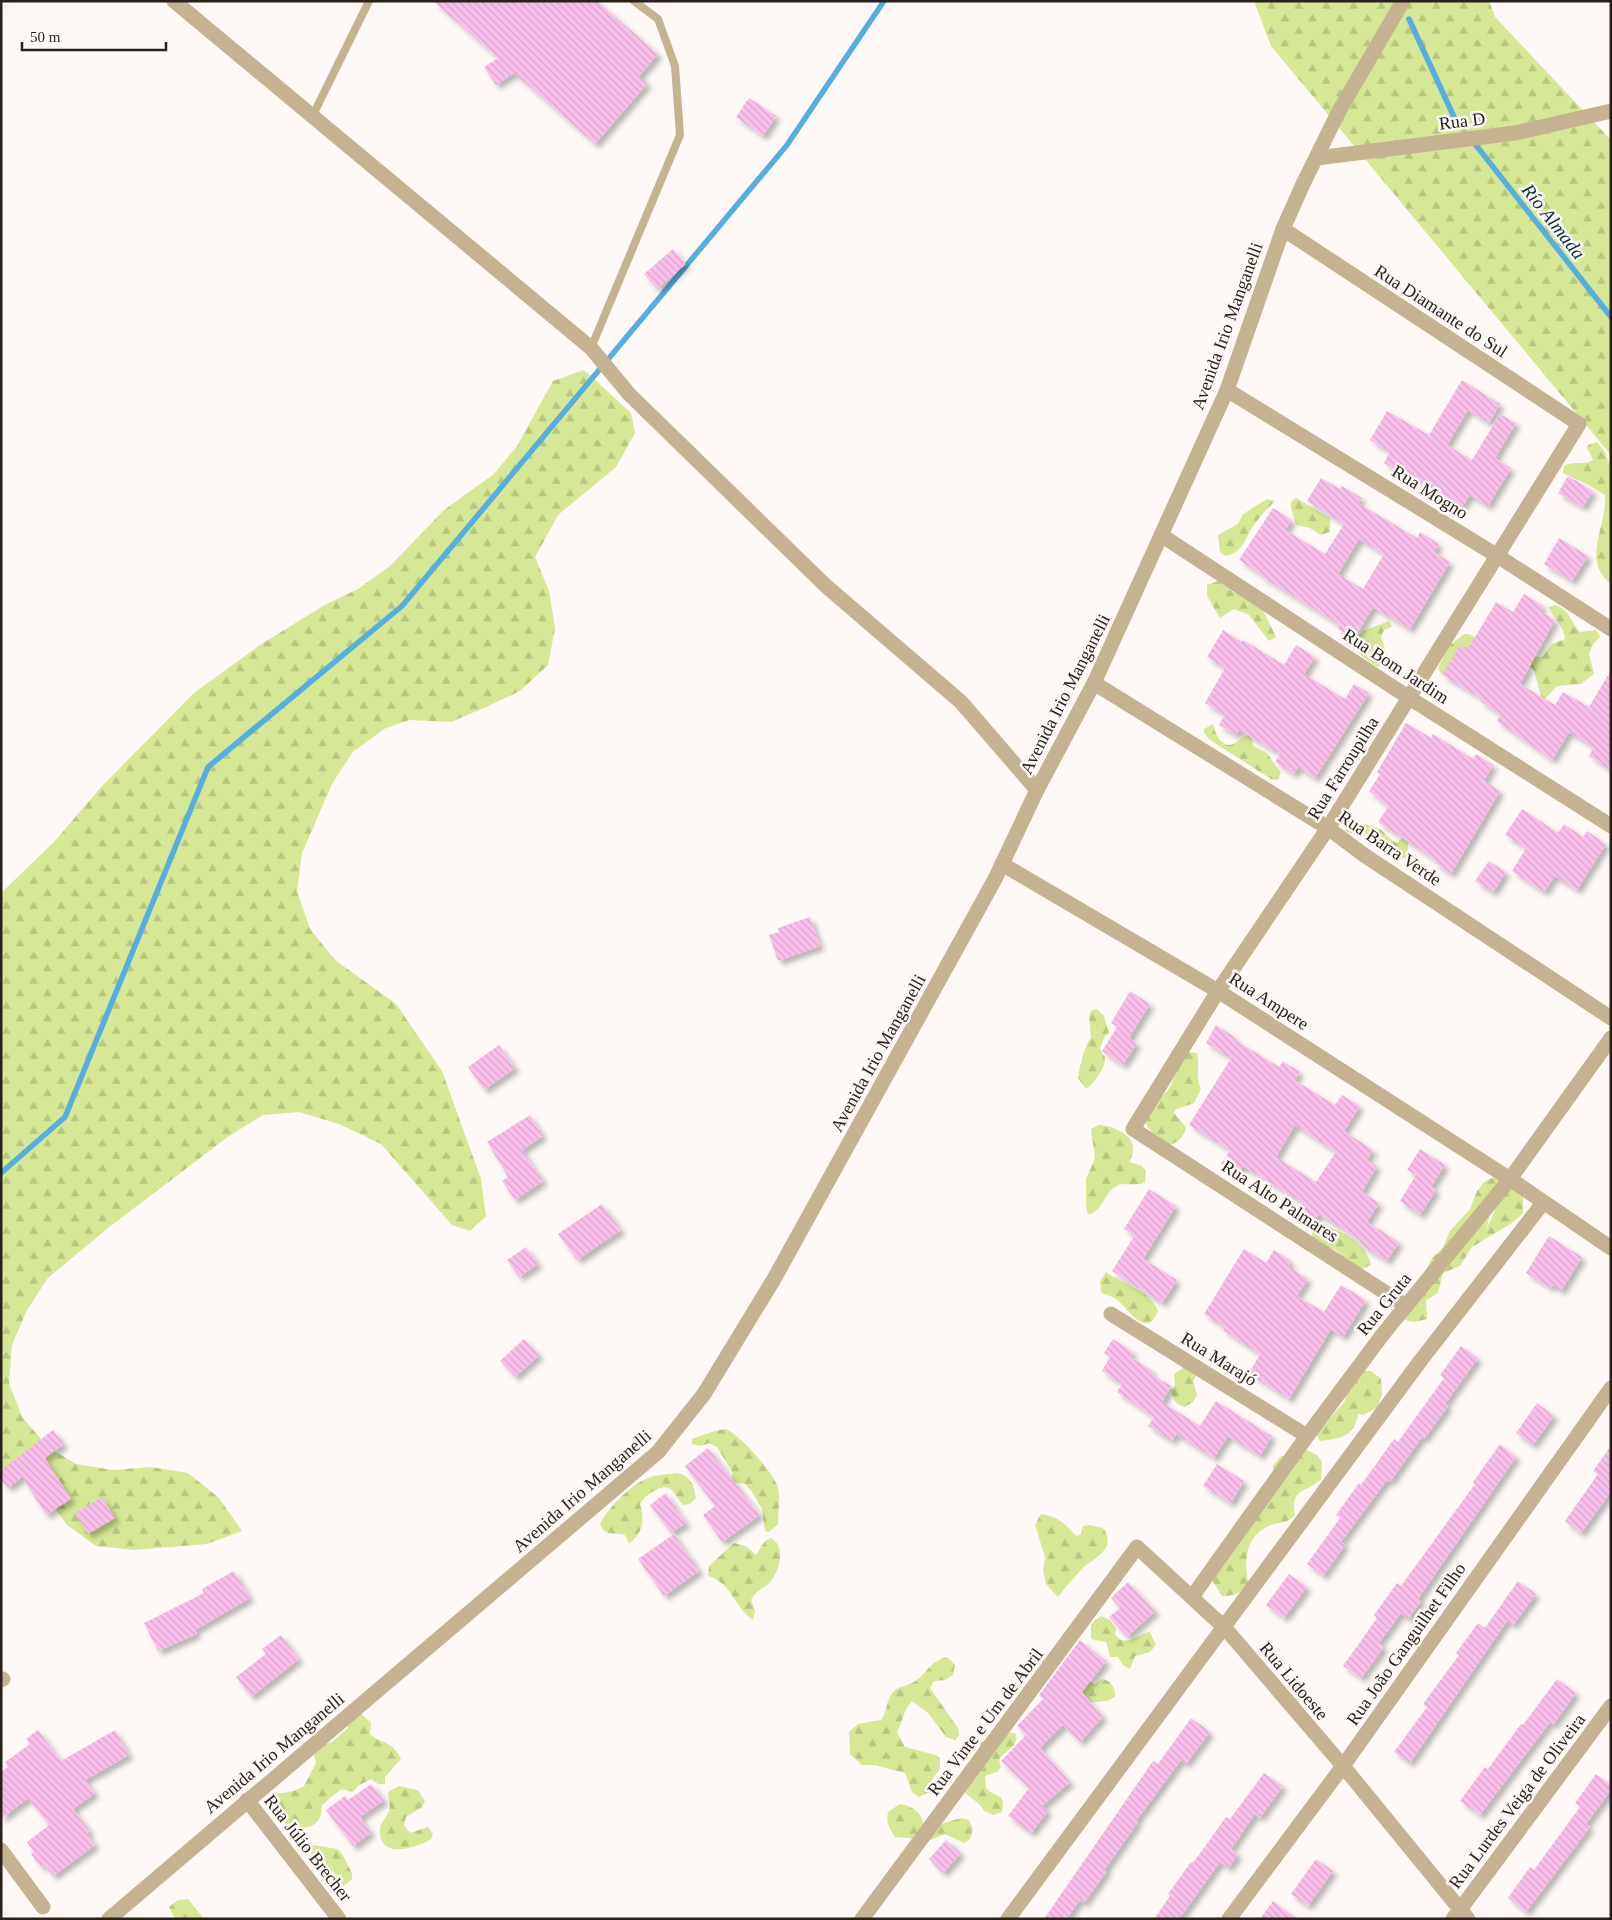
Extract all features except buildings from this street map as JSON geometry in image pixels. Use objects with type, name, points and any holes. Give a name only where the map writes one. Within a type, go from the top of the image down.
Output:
[{"type":"street","points":[[174,1],[591,348],[629,394],[826,586],[961,702],[1037,790]]},
{"type":"street","name":"Avenida Irio Manganelli","points":[[109,1919],[658,1452],[704,1394],[805,1224],[1002,864],[1037,790],[1094,683],[1227,390],[1283,229],[1338,111],[1403,1]]},
{"type":"street","name":"Rua D","points":[[1316,158],[1515,133],[1611,111]]},
{"type":"street","name":"Rua Diamante do Sul","points":[[1283,229],[1579,424]]},
{"type":"street","name":"Rua Mogno","points":[[1227,390],[1496,555],[1611,629]]},
{"type":"street","name":"Rua Farroupilha","points":[[1134,1129],[1218,991],[1328,828],[1579,424]]},
{"type":"street","name":"Rua Bom Jardim","points":[[1162,534],[1408,697],[1611,826]]},
{"type":"street","name":"Rua Barra Verde","points":[[1094,683],[1328,828],[1364,855],[1611,1018]]},
{"type":"street","name":"Rua Ampere","points":[[1002,864],[1218,991],[1510,1179],[1611,1248]]},
{"type":"street","name":"Rua Gruta","points":[[1192,1597],[1307,1436],[1406,1306],[1510,1179],[1611,1038]]},
{"type":"street","name":"Rua Alto Palmares","points":[[1134,1129],[1406,1306]]},
{"type":"street","points":[[1008,1919],[1225,1628],[1421,1360],[1543,1203]]},
{"type":"street","name":"Rua Marajó","points":[[1110,1314],[1307,1436]]},
{"type":"street","name":"Rua João Ganguilhet Filho","points":[[1229,1919],[1342,1766],[1611,1388]]},
{"type":"street","name":"Rua Lidoeste","points":[[1137,1547],[1225,1628],[1342,1766],[1460,1916]]},
{"type":"street","name":"Rua Vinte e Um de Abril","points":[[862,1919],[1137,1547]]},
{"type":"street","name":"Rua Lurdes Veiga de Oliveira","points":[[1460,1916],[1611,1706]]},
{"type":"street","name":"Rua Júlio Brecher","points":[[247,1800],[339,1919]]},
{"type":"street","points":[[1,1850],[43,1906]]},
{"type":"lane","points":[[313,115],[368,1]]},
{"type":"lane","points":[[591,348],[680,135],[675,66],[658,19],[634,1]]},
{"type":"green space","points":[[1254,1],[1489,1],[1495,17],[1611,140],[1611,455],[1271,46]]},
{"type":"green space","points":[[584,370],[631,413],[635,433],[616,467],[558,515],[535,557],[549,591],[555,628],[548,665],[520,691],[486,707],[451,722],[409,720],[384,729],[353,752],[333,782],[302,853],[297,891],[310,929],[335,960],[396,1004],[442,1071],[481,1179],[486,1216],[470,1231],[452,1225],[381,1144],[339,1124],[299,1112],[263,1115],[229,1136],[108,1228],[48,1278],[27,1310],[12,1345],[9,1383],[22,1417],[48,1447],[76,1464],[113,1470],[151,1467],[188,1473],[219,1498],[242,1531],[207,1544],[134,1550],[96,1546],[67,1525],[45,1495],[9,1470],[1,1472],[1,893],[54,842],[102,786],[194,693],[260,645],[323,606],[358,589],[390,566],[444,510],[494,474],[517,446],[553,381]]},
{"type":"green space","points":[[1597,442],[1605,452],[1611,469],[1611,584],[1602,575],[1597,564],[1596,553],[1605,506],[1605,495],[1563,473],[1564,466],[1568,464],[1586,463],[1593,460],[1587,448],[1588,445]]},
{"type":"green space","points":[[1296,498],[1330,518],[1330,532],[1320,535],[1310,528],[1296,525],[1291,502]]},
{"type":"green space","points":[[1267,499],[1275,501],[1256,522],[1240,548],[1231,555],[1225,556],[1220,552],[1218,535],[1238,524],[1243,514]]},
{"type":"green space","points":[[1218,581],[1233,592],[1244,595],[1262,608],[1276,637],[1269,641],[1249,615],[1234,609],[1220,618],[1207,596],[1207,585]]},
{"type":"green space","points":[[1555,605],[1567,612],[1580,632],[1596,630],[1600,637],[1593,644],[1589,654],[1594,674],[1581,684],[1557,686],[1544,700],[1541,697],[1534,670],[1521,659],[1530,656],[1542,657],[1552,644],[1565,639],[1560,625],[1550,611],[1549,607]]},
{"type":"green space","points":[[1389,621],[1392,627],[1384,630],[1381,637],[1389,660],[1386,664],[1377,667],[1359,653],[1353,642],[1363,631]]},
{"type":"green space","points":[[1464,634],[1469,634],[1480,641],[1444,675],[1441,674],[1438,668],[1449,646]]},
{"type":"green space","points":[[1213,724],[1219,739],[1225,744],[1233,744],[1247,735],[1252,738],[1253,746],[1267,753],[1281,773],[1278,780],[1271,779],[1210,740],[1204,733],[1204,729]]},
{"type":"green space","points":[[1350,821],[1378,828],[1397,843],[1404,836],[1411,840],[1408,844],[1407,857],[1394,861],[1385,842],[1379,837],[1345,831],[1345,825]]},
{"type":"green space","points":[[1097,1009],[1104,1016],[1109,1033],[1105,1036],[1100,1048],[1105,1057],[1105,1062],[1095,1080],[1086,1089],[1078,1078],[1081,1063],[1091,1038],[1089,1015],[1092,1010]]},
{"type":"green space","points":[[1185,1052],[1197,1053],[1198,1080],[1201,1089],[1194,1103],[1175,1110],[1174,1113],[1186,1127],[1180,1139],[1168,1145],[1148,1127],[1145,1115],[1147,1109],[1170,1087]]},
{"type":"green space","points":[[1099,1125],[1115,1129],[1130,1139],[1133,1144],[1133,1150],[1130,1162],[1142,1166],[1146,1172],[1145,1182],[1141,1184],[1118,1185],[1111,1190],[1097,1210],[1088,1215],[1086,1179],[1095,1158],[1091,1129]]},
{"type":"green space","points":[[1494,1177],[1499,1180],[1486,1230],[1508,1181],[1523,1196],[1523,1213],[1512,1223],[1472,1247],[1460,1266],[1443,1273],[1438,1293],[1426,1300],[1427,1319],[1414,1322],[1405,1320],[1406,1309],[1432,1258],[1442,1249],[1450,1231],[1470,1209],[1477,1191],[1484,1182]]},
{"type":"green space","points":[[1320,1223],[1343,1233],[1358,1243],[1368,1256],[1371,1265],[1360,1270],[1345,1263],[1338,1252],[1317,1245],[1312,1238],[1312,1229]]},
{"type":"green space","points":[[1106,1272],[1149,1298],[1158,1311],[1153,1320],[1148,1323],[1136,1319],[1116,1299],[1101,1292],[1100,1281]]},
{"type":"green space","points":[[1188,1365],[1196,1376],[1193,1381],[1197,1395],[1193,1402],[1184,1407],[1176,1403],[1170,1390],[1175,1386],[1174,1374]]},
{"type":"green space","points":[[1361,1371],[1371,1371],[1381,1379],[1382,1394],[1377,1408],[1363,1415],[1358,1414],[1350,1432],[1340,1438],[1320,1441],[1316,1434],[1345,1401],[1346,1395]]},
{"type":"green space","points":[[726,1429],[740,1439],[764,1465],[778,1488],[778,1524],[769,1532],[765,1531],[762,1509],[752,1492],[745,1484],[730,1482],[733,1473],[717,1447],[709,1443],[701,1446],[692,1444],[692,1439]]},
{"type":"green space","points":[[1305,1449],[1317,1455],[1322,1462],[1321,1479],[1300,1492],[1297,1496],[1294,1506],[1295,1515],[1293,1517],[1265,1528],[1258,1533],[1249,1547],[1247,1555],[1248,1582],[1238,1593],[1222,1596],[1213,1582],[1210,1568],[1273,1478],[1273,1466],[1281,1456],[1288,1456]]},
{"type":"green space","points":[[676,1473],[688,1478],[693,1485],[696,1498],[690,1504],[683,1505],[671,1489],[664,1487],[650,1493],[640,1504],[642,1526],[634,1540],[629,1544],[625,1535],[607,1532],[602,1528],[600,1524],[609,1511],[634,1486],[651,1477]]},
{"type":"green space","points":[[1041,1514],[1061,1521],[1076,1536],[1081,1535],[1083,1526],[1089,1525],[1103,1528],[1107,1536],[1108,1542],[1103,1552],[1081,1570],[1058,1597],[1046,1584],[1043,1571],[1045,1557],[1035,1525]]},
{"type":"green space","points":[[771,1538],[779,1546],[779,1564],[771,1581],[755,1594],[751,1600],[755,1611],[753,1620],[741,1609],[722,1583],[708,1576],[709,1566],[734,1543],[746,1546],[756,1555],[765,1541]]},
{"type":"green space","points":[[1101,1616],[1110,1620],[1116,1629],[1115,1634],[1119,1638],[1127,1640],[1150,1632],[1156,1645],[1150,1652],[1135,1656],[1130,1669],[1123,1665],[1118,1657],[1110,1657],[1106,1642],[1091,1639],[1091,1624]]},
{"type":"green space","points":[[947,1657],[955,1665],[953,1675],[945,1680],[934,1681],[930,1688],[958,1728],[959,1735],[955,1740],[946,1737],[928,1713],[912,1701],[906,1709],[897,1733],[905,1747],[936,1755],[940,1759],[940,1769],[931,1781],[929,1792],[919,1797],[912,1792],[905,1773],[874,1765],[862,1765],[850,1754],[849,1732],[858,1724],[881,1720],[893,1692],[917,1680],[936,1661]]},
{"type":"green space","points":[[1102,1679],[1112,1685],[1115,1697],[1107,1701],[1085,1703],[1078,1686],[1089,1681],[1095,1684]]},
{"type":"green space","points":[[360,1712],[371,1723],[370,1734],[393,1748],[401,1759],[385,1777],[385,1784],[378,1784],[371,1779],[358,1786],[353,1792],[341,1789],[322,1805],[321,1816],[315,1824],[290,1829],[277,1814],[273,1801],[277,1794],[294,1791],[304,1786],[316,1763],[314,1755],[309,1750],[332,1742],[348,1728],[346,1722]]},
{"type":"green space","points":[[1000,1730],[1016,1734],[1016,1739],[1013,1746],[999,1760],[1001,1767],[997,1772],[985,1776],[986,1788],[1003,1801],[1002,1812],[993,1815],[984,1811],[961,1786],[979,1752],[981,1743]]},
{"type":"green space","points":[[399,1786],[418,1790],[425,1801],[422,1807],[406,1817],[404,1825],[410,1833],[428,1827],[433,1834],[431,1839],[424,1843],[398,1849],[384,1845],[380,1828],[390,1809],[388,1792]]},
{"type":"green space","points":[[900,1804],[914,1809],[920,1815],[924,1829],[961,1818],[969,1820],[973,1829],[970,1839],[964,1843],[945,1834],[931,1840],[895,1837],[888,1825],[888,1812]]},
{"type":"green space","points":[[312,1845],[337,1849],[341,1852],[352,1873],[352,1879],[344,1886],[333,1871],[316,1865],[311,1855]]},
{"type":"green space","points":[[188,1899],[204,1919],[175,1919],[169,1907],[178,1900]]},
{"type":"waterway","points":[[1,1173],[65,1117],[208,767],[402,606],[787,145],[884,1]]},
{"type":"waterway","name":"Río Almada","points":[[1409,19],[1454,117]]},
{"type":"waterway","name":"Río Almada","points":[[1475,144],[1611,317]]}]
